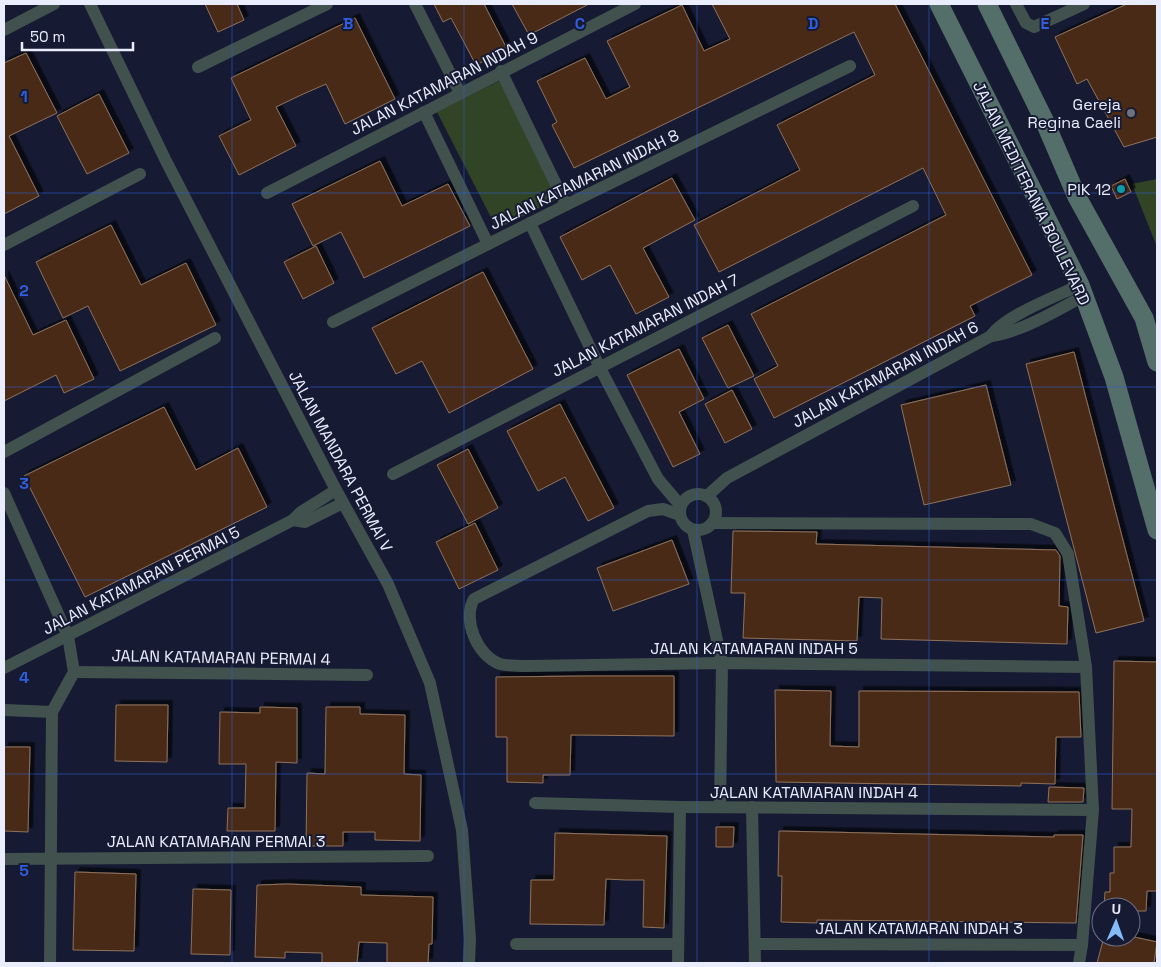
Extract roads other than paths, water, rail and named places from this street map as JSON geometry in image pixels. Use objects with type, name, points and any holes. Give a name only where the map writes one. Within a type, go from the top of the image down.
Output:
[{"type":"street","points":[[4,30],[54,4]]},
{"type":"street","name":"JALAN MANDARA PERMAI V","points":[[90,4],[166,161],[336,490],[388,584],[430,683],[462,830],[470,939],[469,963]]},
{"type":"street","points":[[198,67],[327,4]]},
{"type":"street","points":[[415,4],[460,93]]},
{"type":"street","name":"JALAN KATAMARAN INDAH 9","points":[[268,192],[635,4]]},
{"type":"street","name":"JALAN MEDITERANIA BOULEVARD","points":[[940,4],[1082,290],[1114,377],[1157,530]]},
{"type":"street","points":[[987,4],[1044,120],[1077,197],[1144,318],[1157,362]]},
{"type":"street","points":[[1016,4],[1030,27],[1039,26],[1084,4]]},
{"type":"street","name":"JALAN KATAMARAN INDAH 8","points":[[333,322],[850,66]]},
{"type":"street","points":[[501,71],[566,205]]},
{"type":"street","points":[[424,112],[488,244]]},
{"type":"street","points":[[4,245],[140,174]]},
{"type":"street","name":"JALAN KATAMARAN INDAH 7","points":[[393,474],[599,366],[913,206]]},
{"type":"street","points":[[530,223],[599,366],[658,479],[680,510],[684,524],[693,530],[704,529],[712,523],[716,513],[714,503],[707,496],[697,493],[687,497],[680,510]]},
{"type":"street","name":"JALAN KATAMARAN INDAH 6","points":[[707,496],[727,478],[991,336],[1002,334],[1044,317],[1082,290]]},
{"type":"street","points":[[4,452],[215,338]]},
{"type":"street","name":"JALAN KATAMARAN PERMAI 5","points":[[4,668],[293,520],[301,512],[336,490]]},
{"type":"street","points":[[4,493],[68,636],[74,672],[52,712],[50,963]]},
{"type":"street","name":"JALAN KATAMARAN PERMAI 5","points":[[293,520],[305,522],[343,503]]},
{"type":"street","name":"JALAN KATAMARAN INDAH 5","points":[[680,510],[663,509],[648,511],[474,599],[470,606],[470,613],[476,642],[485,656],[499,664],[527,666],[722,663],[1086,667]]},
{"type":"street","points":[[712,523],[1031,524],[1047,529],[1059,538],[1068,554],[1086,667],[1093,810],[1079,963]]},
{"type":"street","points":[[693,530],[722,663],[720,807]]},
{"type":"street","name":"JALAN KATAMARAN PERMAI 4","points":[[74,672],[367,675]]},
{"type":"street","points":[[4,710],[52,712]]},
{"type":"street","name":"JALAN KATAMARAN INDAH 4","points":[[535,803],[680,807],[1093,810]]},
{"type":"street","points":[[678,963],[680,807]]},
{"type":"street","points":[[752,807],[755,963]]},
{"type":"street","name":"JALAN KATAMARAN PERMAI 3","points":[[4,859],[428,856]]},
{"type":"street","points":[[516,944],[678,944]]},
{"type":"street","name":"JALAN KATAMARAN INDAH 3","points":[[755,944],[1082,945]]},
{"type":"place","name":"Gereja Regina Caeli","points":[[1131,113]]},
{"type":"place","name":"PIK 12","points":[[1121,189]]}]
